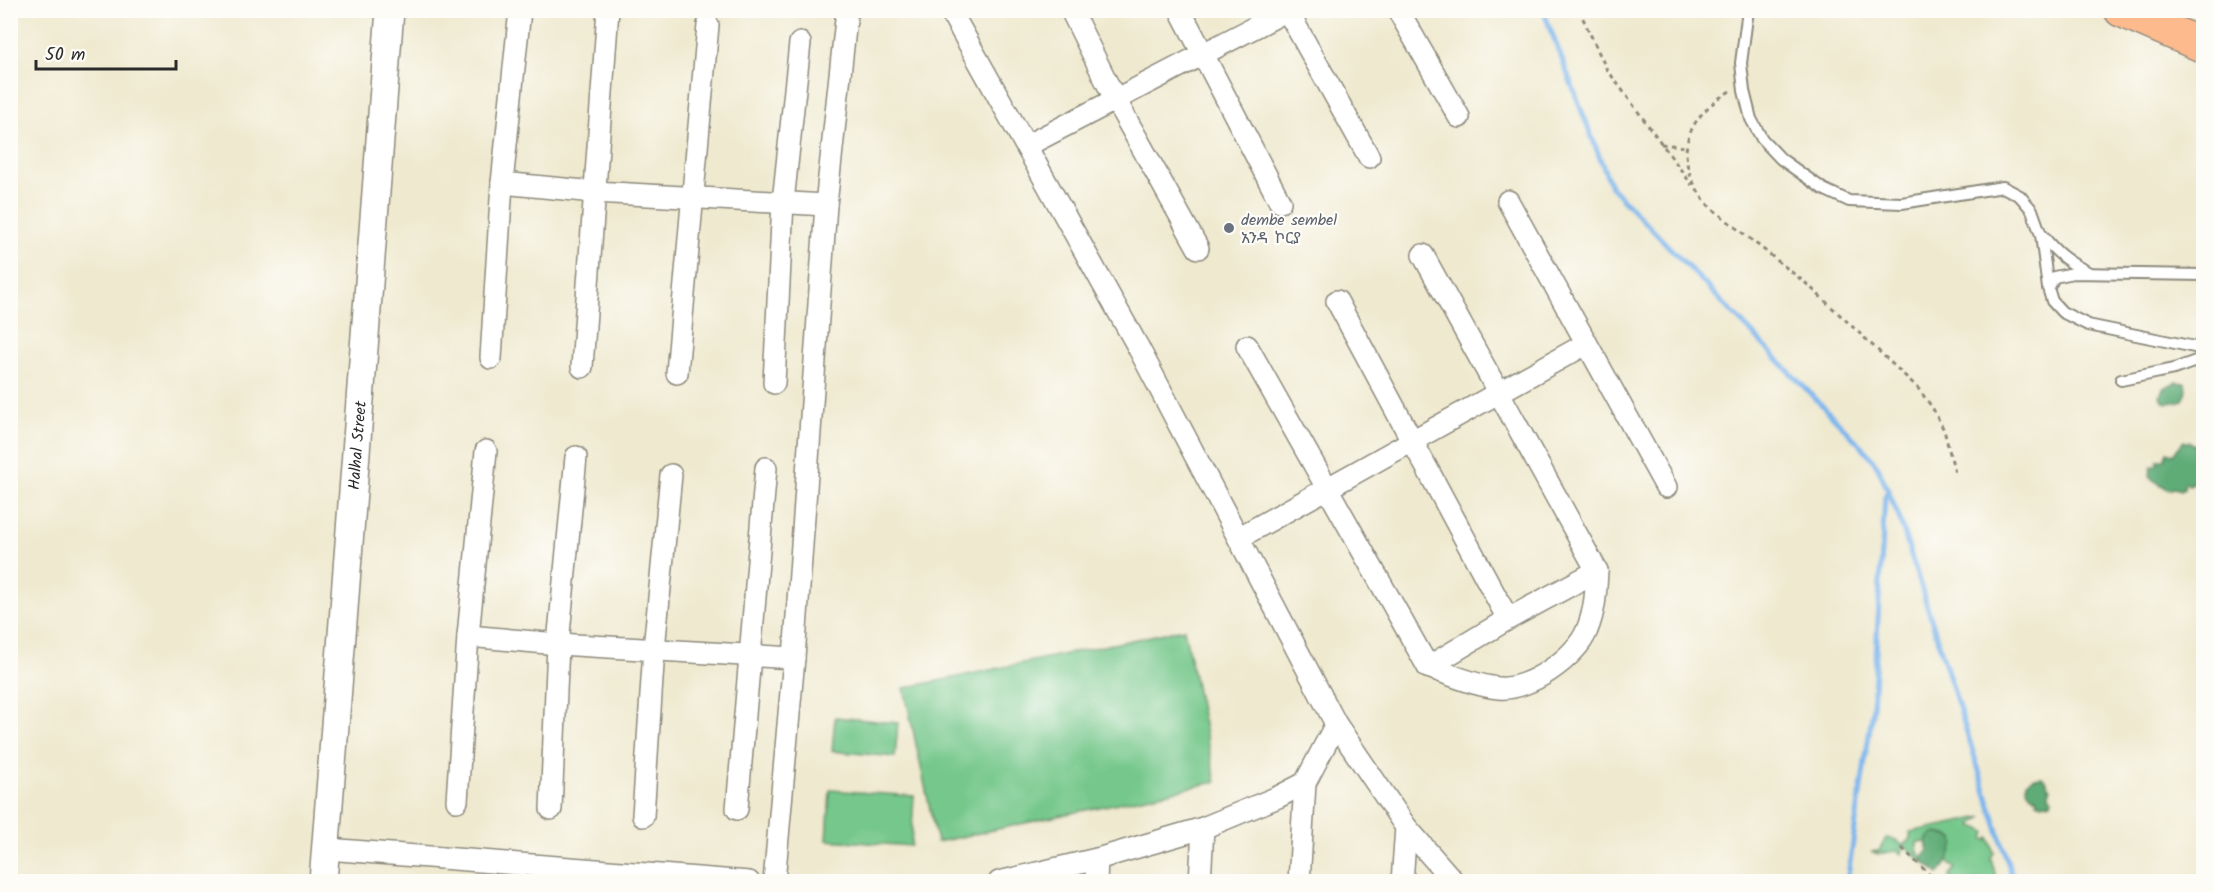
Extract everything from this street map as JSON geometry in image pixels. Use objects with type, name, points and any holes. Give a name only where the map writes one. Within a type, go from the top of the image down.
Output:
[{"type":"main road","points":[[2121,10],[2204,46]]},
{"type":"street","name":"Halhal Street","points":[[323,882],[390,10]]},
{"type":"street","points":[[491,358],[502,183],[520,10]]},
{"type":"street","points":[[582,367],[608,10]]},
{"type":"street","points":[[774,882],[794,658],[826,205],[847,10]]},
{"type":"street","points":[[950,10],[1143,354],[1336,723],[1406,826],[1454,882]]},
{"type":"street","points":[[1071,10],[1116,99],[1198,248]]},
{"type":"street","points":[[1180,10],[1280,202]]},
{"type":"street","points":[[1398,10],[1459,117]]},
{"type":"street","points":[[1026,146],[1287,11],[1369,157]]},
{"type":"street","points":[[676,373],[708,24]]},
{"type":"street","points":[[774,383],[783,202],[800,43]]},
{"type":"street","points":[[502,183],[595,192],[826,205]]},
{"type":"street","points":[[1508,201],[1666,488]]},
{"type":"street","points":[[1246,346],[1428,667],[1475,683],[1500,688],[1523,684],[1554,668],[1570,654],[1587,632],[1595,604],[1597,571],[1423,255]]},
{"type":"street","points":[[1337,301],[1508,619]]},
{"type":"street","points":[[1240,537],[1586,344]]},
{"type":"street","points":[[457,801],[468,636],[486,451]]},
{"type":"street","points":[[551,809],[558,644],[576,457]]},
{"type":"street","points":[[738,809],[766,468]]},
{"type":"street","points":[[643,816],[654,649],[671,475]]},
{"type":"street","points":[[1428,667],[1508,619],[1597,571]]},
{"type":"street","points":[[468,636],[558,644],[794,658]]},
{"type":"street","points":[[1299,882],[1305,783],[1336,723]]},
{"type":"street","points":[[999,882],[1097,859],[1203,828],[1278,797],[1305,783]]},
{"type":"street","points":[[1402,882],[1406,826]]},
{"type":"street","points":[[1200,882],[1203,828]]},
{"type":"street","points":[[327,849],[749,882]]},
{"type":"street","points":[[1096,882],[1097,859]]},
{"type":"lane","points":[[1748,10],[1741,63],[1751,119],[1762,139],[1781,159],[1822,189],[1849,201],[1902,203],[2003,187],[2020,196],[2032,210],[2041,235],[2048,288],[2052,301],[2062,312],[2088,325],[2204,349]]},
{"type":"lane","points":[[2041,235],[2057,254],[2091,273]]},
{"type":"lane","points":[[2048,288],[2054,277],[2091,273],[2204,275]]},
{"type":"lane","points":[[2121,380],[2174,369],[2204,358]]},
{"type":"path","points":[[1579,10],[1606,68],[1710,207],[1838,311],[1917,387],[1932,407],[1944,430],[1955,473]]},
{"type":"path","points":[[1696,191],[1685,156],[1687,139],[1695,121],[1708,106],[1731,91],[1744,86]]},
{"type":"path","points":[[1660,143],[1686,147]]},
{"type":"path","points":[[1902,848],[1932,876],[1942,882]]},
{"type":"green space","points":[[2176,382],[2186,385],[2187,392],[2183,400],[2164,402],[2160,396],[2163,388]]},
{"type":"green space","points":[[2184,441],[2188,443],[2189,441],[2194,445],[2202,444],[2203,458],[2200,460],[2202,462],[2200,470],[2203,472],[2203,478],[2189,485],[2185,482],[2185,488],[2181,490],[2174,488],[2169,490],[2152,479],[2150,475],[2152,466],[2158,464],[2157,460],[2164,460],[2167,452],[2173,454]]},
{"type":"green space","points":[[1184,629],[1216,782],[937,842],[904,688]]},
{"type":"green space","points":[[835,717],[898,723],[895,757],[832,751]]},
{"type":"green space","points":[[2043,777],[2048,787],[2051,788],[2049,793],[2052,799],[2051,802],[2042,804],[2037,802],[2038,799],[2029,792],[2027,782]]},
{"type":"green space","points":[[830,790],[914,796],[911,846],[827,840]]},
{"type":"green space","points":[[1983,817],[1972,825],[1986,832],[1984,839],[1987,840],[1989,837],[1994,853],[1991,858],[1997,881],[1953,881],[1949,877],[1955,867],[1948,862],[1948,855],[1955,843],[1947,835],[1937,833],[1926,842],[1917,842],[1917,850],[1926,864],[1903,846],[1911,839],[1910,832]]},
{"type":"green space","points":[[1937,833],[1954,838],[1955,844],[1939,874],[1926,864],[1922,857],[1928,851],[1926,842],[1931,835]]},
{"type":"green space","points":[[1886,838],[1896,840],[1903,846],[1901,854],[1897,851],[1878,854],[1871,851],[1879,851]]},
{"type":"waterway","points":[[1543,10],[1611,187],[1866,451],[1878,467],[1899,517],[2014,882]]},
{"type":"waterway","points":[[1847,882],[1873,708],[1885,496],[1888,490]]},
{"type":"place","name":"dembe sembel አንዳ ኮርያ","points":[[1229,228]]}]
